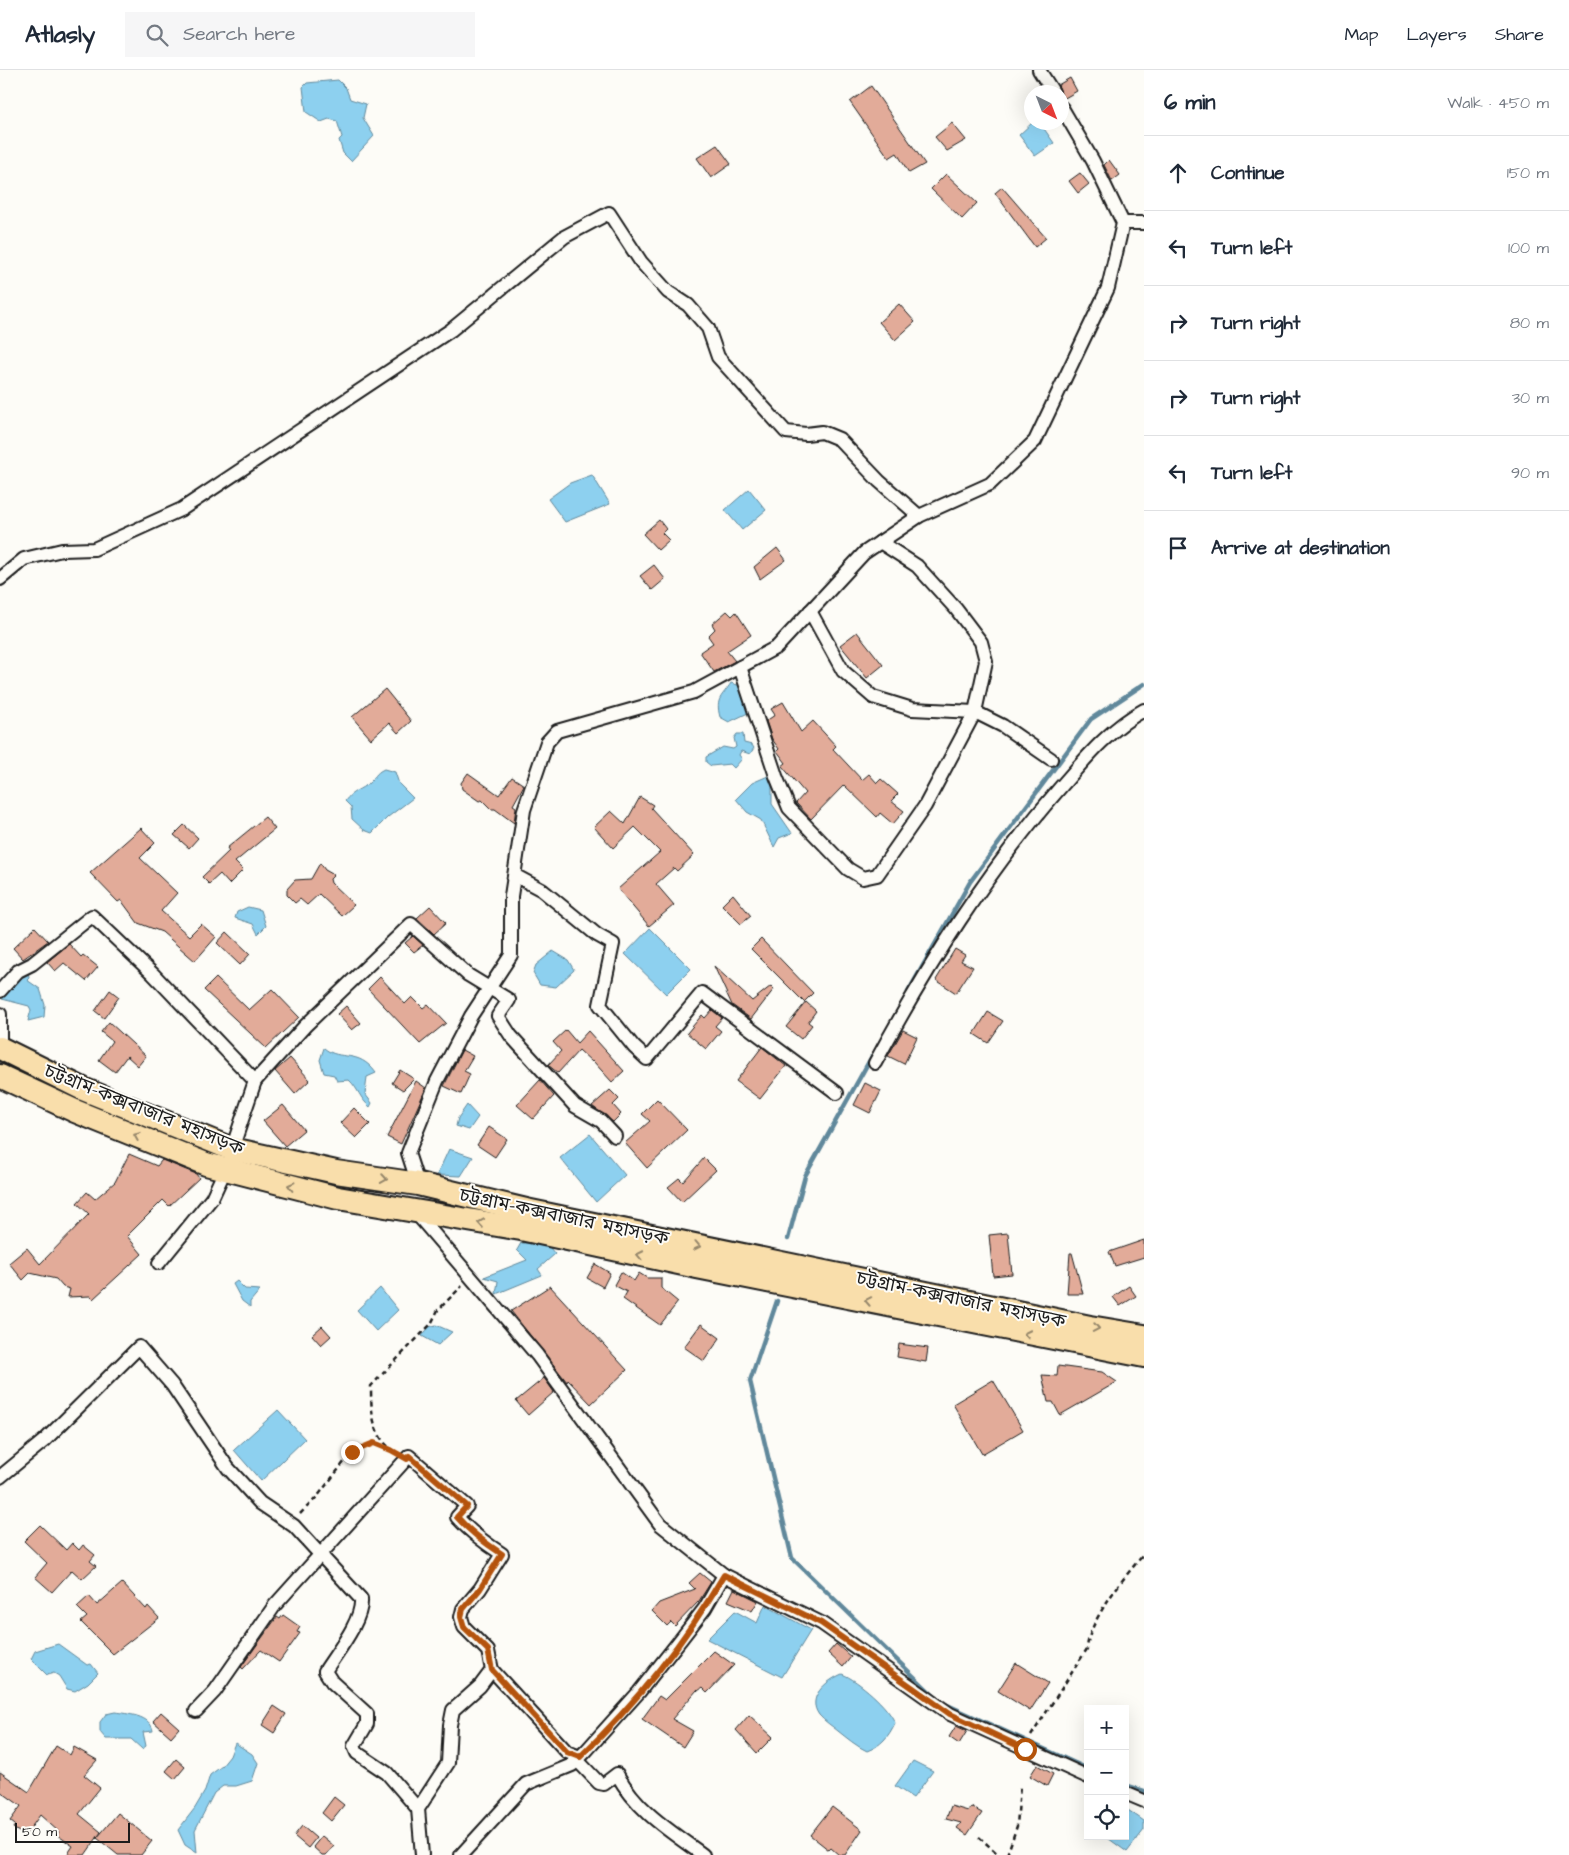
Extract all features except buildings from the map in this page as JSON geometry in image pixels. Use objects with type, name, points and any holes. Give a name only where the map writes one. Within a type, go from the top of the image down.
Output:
[{"type":"highway","name":"চট্টগ্রাম-কক্সবাজার মহাসড়ক","points":[[0,1048],[228,1159],[418,1184],[536,1212],[1090,1327],[1144,1336]]},
{"type":"highway","name":"চট্টগ্রাম-কক্সবাজার মহাসড়ক","points":[[0,1076],[75,1111],[228,1159],[338,1198],[521,1229],[706,1269],[1144,1356]]},
{"type":"street","points":[[1039,70],[1049,85]]},
{"type":"street","points":[[418,1184],[408,1153],[437,1082],[471,1016],[510,955],[511,896],[516,876],[524,810],[547,742],[557,731],[694,692],[777,647],[864,553],[919,516],[990,484],[1035,441],[1108,288],[1123,223],[1093,161],[1069,120]]},
{"type":"street","points":[[0,579],[24,559],[62,550],[94,549],[182,509],[451,330],[564,237],[609,213],[641,262],[668,292],[688,305],[708,328],[718,357],[786,432],[822,432],[839,438],[879,481],[919,516]]},
{"type":"street","points":[[1123,223],[1144,223]]},
{"type":"street","points":[[740,667],[776,776],[789,808],[848,869],[862,878],[877,875],[925,806],[975,712],[986,661],[981,642],[956,609],[917,566],[880,542]]},
{"type":"street","points":[[810,611],[843,671],[873,697],[912,709],[975,712],[1003,726],[1051,759]]},
{"type":"street","points":[[875,1063],[952,930],[1016,838],[1092,750],[1122,722],[1144,710]]},
{"type":"street","points":[[516,876],[542,890],[596,935],[613,944],[600,1005],[634,1047],[647,1059],[702,993],[837,1093]]},
{"type":"street","points":[[0,991],[18,971],[32,964],[92,916],[153,974],[255,1081]]},
{"type":"street","points":[[159,1263],[212,1198],[228,1159],[255,1081],[305,1026],[411,924],[468,975],[488,989],[509,1000],[498,1016],[511,1036],[575,1106],[602,1121],[615,1136]]},
{"type":"street","points":[[0,1014],[0,1039]]},
{"type":"street","points":[[415,1212],[454,1255],[537,1355],[660,1524],[724,1575],[821,1623],[950,1714],[1084,1775]]},
{"type":"street","points":[[0,1477],[45,1440],[139,1346],[172,1385],[228,1468],[260,1503],[294,1526],[320,1557],[361,1599],[362,1609],[358,1619],[325,1671],[332,1682],[367,1714],[367,1724],[354,1746],[357,1753],[387,1773],[418,1809],[422,1855]]},
{"type":"street","points":[[196,1711],[215,1691],[275,1605],[409,1456],[467,1506],[457,1517],[476,1537],[502,1554],[480,1589],[463,1609],[461,1617],[464,1627],[488,1650],[492,1670],[567,1752],[579,1758],[599,1783],[604,1784],[617,1774],[633,1799],[656,1822],[703,1855]]},
{"type":"street","points":[[461,1855],[526,1784],[572,1765],[579,1758],[639,1692],[705,1608],[724,1575]]},
{"type":"street","points":[[418,1809],[448,1762],[450,1725],[453,1710],[480,1686],[492,1670]]},
{"type":"street","points":[[1129,1795],[1144,1801]]},
{"type":"path","points":[[391,1450],[377,1433],[371,1408],[371,1386],[432,1324],[438,1310],[467,1282]]},
{"type":"path","points":[[294,1526],[296,1518],[317,1497],[352,1452],[374,1443],[407,1459]]},
{"type":"path","points":[[1025,1749],[1087,1650],[1087,1637],[1120,1582],[1144,1554]]},
{"type":"path","points":[[1007,1855],[1017,1826],[1020,1786]]},
{"type":"path","points":[[979,1837],[999,1855]]},
{"type":"water","points":[[338,80],[346,88],[350,99],[366,104],[363,118],[374,136],[351,161],[343,153],[339,140],[342,137],[337,121],[329,119],[321,122],[306,112],[303,87],[307,83]]},
{"type":"water","points":[[1024,130],[1045,130],[1054,143],[1035,156],[1019,135]]},
{"type":"water","points":[[592,475],[610,504],[565,522],[548,499],[570,483]]},
{"type":"water","points":[[749,489],[766,510],[742,530],[725,510]]},
{"type":"water","points":[[731,683],[744,687],[753,707],[748,713],[729,722],[720,717],[718,706],[720,698]]},
{"type":"water","points":[[737,734],[743,734],[744,743],[752,745],[754,748],[750,754],[741,751],[739,755],[742,759],[734,768],[730,764],[711,766],[706,762],[706,757],[723,747],[733,749],[736,747],[734,738]]},
{"type":"water","points":[[384,769],[395,772],[399,784],[413,798],[388,817],[372,833],[364,830],[352,819],[351,807],[345,801]]},
{"type":"water","points":[[768,776],[772,787],[772,804],[792,833],[779,838],[774,847],[761,820],[747,812],[736,799],[752,783]]},
{"type":"water","points":[[248,907],[261,910],[266,926],[258,934],[253,924],[235,918],[237,912]]},
{"type":"water","points":[[650,928],[691,969],[666,994],[625,954]]},
{"type":"water","points":[[553,951],[568,960],[574,970],[556,987],[540,985],[533,973],[536,965]]},
{"type":"water","points":[[28,969],[29,978],[27,980],[40,989],[45,1005],[44,1017],[28,1021],[31,1010],[29,1006],[2,999],[2,992]]},
{"type":"water","points":[[324,1048],[336,1054],[363,1061],[376,1073],[367,1077],[365,1094],[372,1103],[370,1107],[349,1080],[337,1081],[334,1075],[324,1073],[320,1060]]},
{"type":"water","points":[[467,1105],[478,1117],[469,1130],[456,1126],[458,1118]]},
{"type":"water","points":[[590,1134],[625,1175],[596,1202],[560,1158]]},
{"type":"water","points":[[449,1149],[473,1157],[461,1176],[437,1175]]},
{"type":"water","points":[[525,1233],[550,1248],[555,1254],[538,1269],[542,1275],[496,1294],[498,1281],[484,1277],[527,1260],[517,1250],[521,1243],[528,1243]]},
{"type":"water","points":[[237,1281],[245,1289],[260,1290],[250,1302],[250,1307],[242,1301],[233,1284]]},
{"type":"water","points":[[380,1288],[398,1310],[376,1331],[357,1310]]},
{"type":"water","points":[[436,1325],[452,1332],[438,1345],[422,1336],[429,1327]]},
{"type":"water","points":[[278,1410],[305,1439],[261,1481],[234,1450]]},
{"type":"water","points":[[765,1605],[811,1630],[782,1677],[707,1639],[735,1611],[757,1623]]},
{"type":"water","points":[[58,1644],[87,1665],[91,1664],[98,1673],[88,1683],[75,1691],[67,1689],[59,1676],[54,1673],[47,1675],[31,1659],[35,1651]]},
{"type":"water","points":[[842,1674],[849,1677],[872,1695],[886,1709],[895,1723],[884,1740],[867,1751],[852,1742],[826,1721],[819,1715],[816,1708],[816,1696],[820,1690],[824,1685]]},
{"type":"water","points":[[115,1712],[138,1716],[148,1722],[153,1731],[143,1732],[146,1746],[142,1749],[131,1739],[106,1739],[100,1732],[100,1722],[106,1714]]},
{"type":"water","points":[[235,1743],[252,1754],[258,1763],[252,1781],[236,1786],[223,1786],[214,1793],[195,1830],[197,1853],[185,1845],[178,1830],[205,1791],[210,1775],[222,1766],[230,1756]]},
{"type":"water","points":[[913,1761],[933,1771],[913,1798],[895,1786]]},
{"type":"water","points":[[1129,1811],[1144,1821],[1144,1830],[1127,1852],[1110,1840],[1129,1840]]},
{"type":"waterway","points":[[908,992],[970,882],[1091,719],[1144,684]]},
{"type":"waterway","points":[[788,1239],[805,1176],[872,1056]]},
{"type":"waterway","points":[[777,1301],[750,1381],[792,1558],[935,1697]]},
{"type":"waterway","points":[[943,1703],[1084,1767]]},
{"type":"waterway","points":[[1129,1786],[1144,1791]]},
{"type":"route","points":[[352,1452],[374,1443],[407,1459],[409,1456],[467,1506],[457,1517],[464,1526],[476,1537],[502,1554],[480,1589],[463,1609],[461,1617],[464,1627],[488,1650],[492,1670],[567,1752],[580,1757],[586,1752],[639,1692],[681,1639],[705,1608],[724,1575],[821,1623],[950,1714],[1025,1749]]}]
